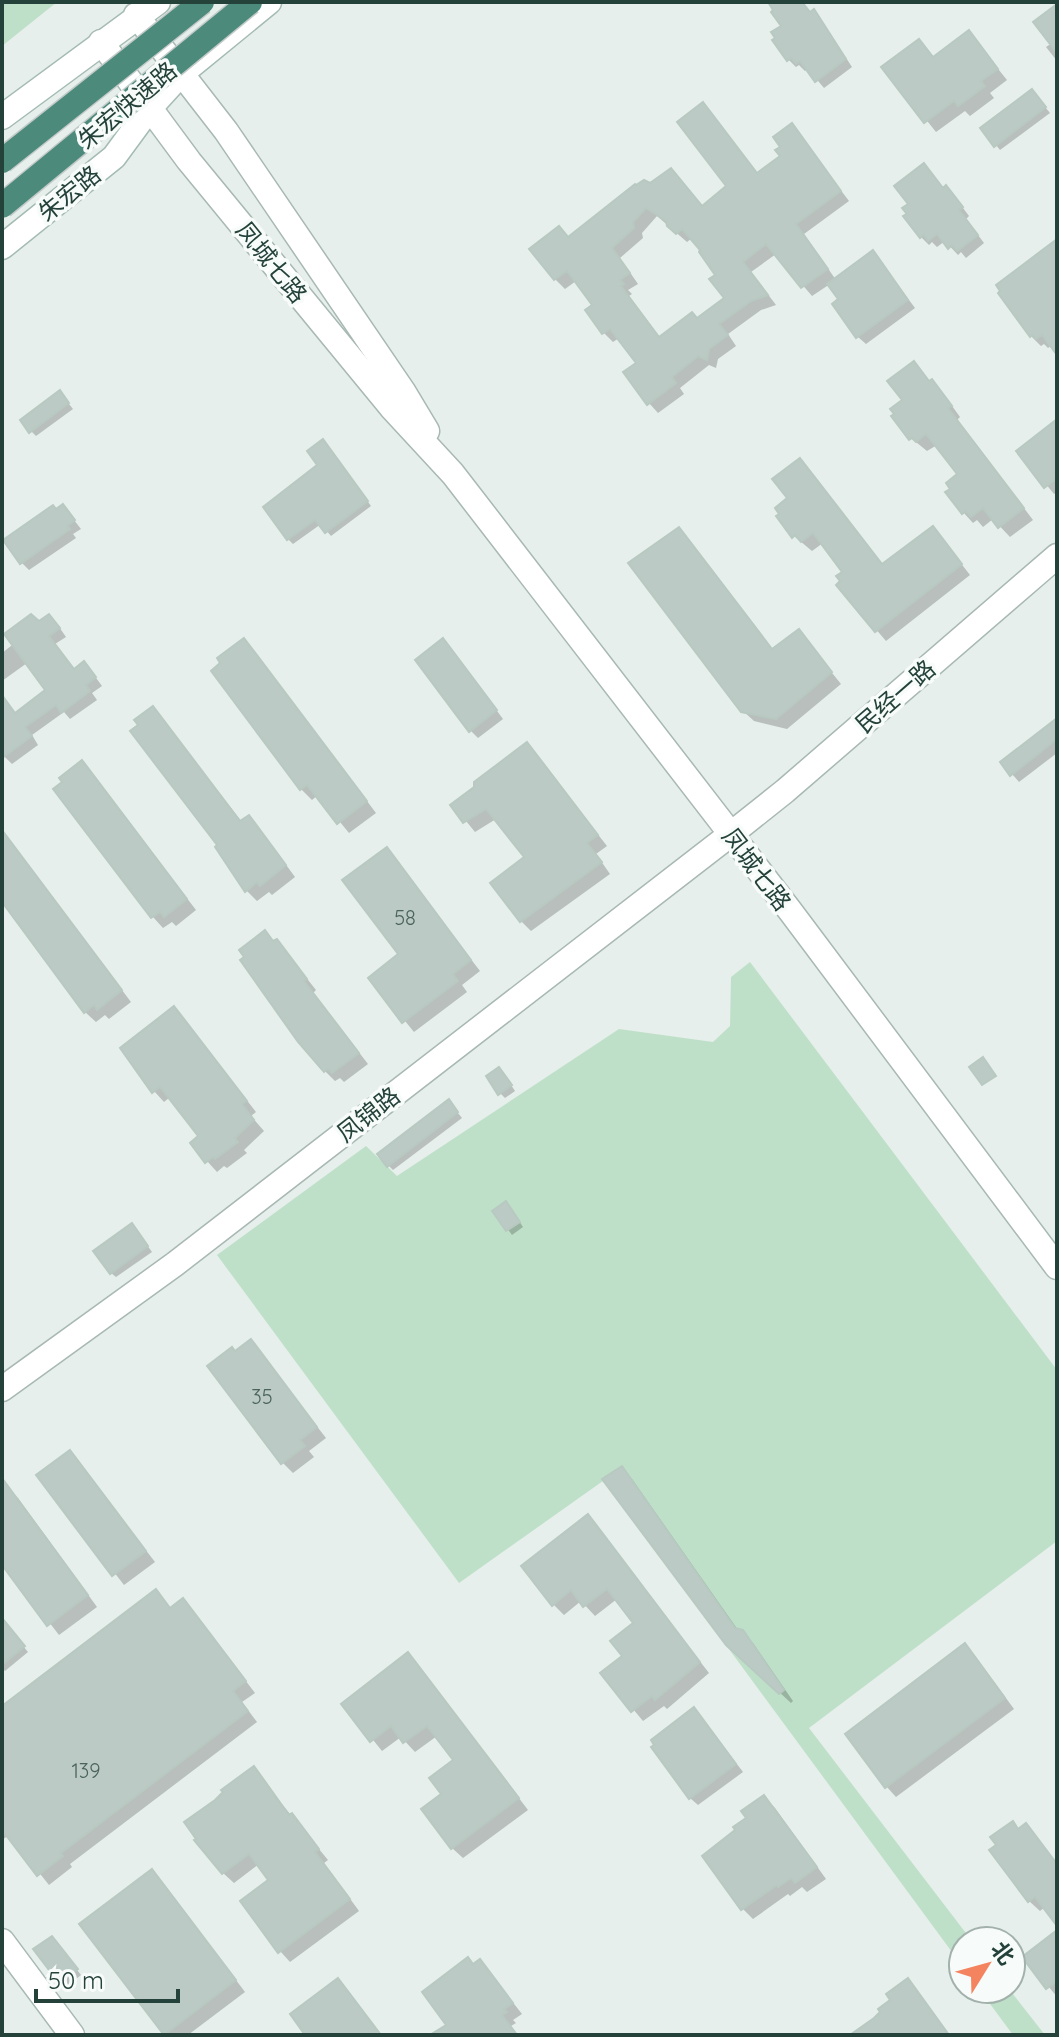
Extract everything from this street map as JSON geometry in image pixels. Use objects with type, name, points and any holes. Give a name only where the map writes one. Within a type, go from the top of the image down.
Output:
[{"type":"highway","name":"朱宏快速路","points":[[2,161],[202,2]]},
{"type":"highway","name":"朱宏快速路","points":[[2,206],[250,2]]},
{"type":"street","points":[[2,117],[136,15],[158,2]]},
{"type":"street","name":"朱宏路","points":[[2,247],[114,157],[150,108],[181,74],[269,2]]},
{"type":"street","name":"凤城七路","points":[[136,15],[226,131],[403,391],[453,474]]},
{"type":"street","name":"凤城七路","points":[[101,42],[199,173],[381,394],[453,474],[731,834],[1057,1267]]},
{"type":"street","name":"民经一路","points":[[731,834],[1057,556]]},
{"type":"street","name":"凤锦路","points":[[2,1389],[175,1264],[731,834]]},
{"type":"street","points":[[2,1941],[72,2035]]},
{"type":"green space","points":[[2,2],[57,2],[2,46]]},
{"type":"green space","points":[[750,962],[1057,1370],[1057,1541],[809,1728],[960,1925],[947,1925],[947,1945],[726,1645],[762,1678],[610,1476],[459,1583],[217,1255],[366,1146],[397,1176],[619,1029],[713,1042],[730,1026],[731,977]]},
{"type":"green space","points":[[991,2005],[1022,2005],[1045,2035],[1013,2035]]},
{"type":"building","points":[[768,2],[802,2],[810,12],[814,9],[846,59],[815,82],[800,61],[796,64],[791,58],[787,61],[772,40],[775,38],[771,32],[781,26]]},
{"type":"building","points":[[1057,4],[1057,53],[1033,22]]},
{"type":"building","points":[[969,30],[998,69],[981,81],[985,86],[958,106],[954,101],[924,123],[881,67],[919,39],[933,57]]},
{"type":"building","points":[[1032,89],[1046,107],[994,147],[980,128]]},
{"type":"building","points":[[703,102],[757,173],[780,156],[775,150],[780,147],[773,137],[792,123],[841,191],[796,224],[828,269],[801,288],[766,244],[743,262],[768,295],[751,301],[719,324],[728,335],[709,349],[707,360],[698,356],[672,377],[676,383],[647,405],[623,372],[636,363],[610,329],[602,334],[585,310],[592,305],[567,271],[554,280],[529,249],[559,226],[568,237],[635,184],[644,180],[650,183],[671,168],[702,206],[726,186],[677,122]],"holes":[[[646,208],[666,221],[676,234],[682,229],[700,250],[715,275],[709,279],[724,298],[697,318],[692,312],[659,337],[621,286],[624,284],[620,280],[630,273],[612,248],[634,228],[633,222]]]},
{"type":"building","points":[[924,163],[963,207],[959,210],[978,235],[957,251],[952,245],[948,249],[937,234],[928,241],[924,235],[920,238],[903,216],[907,214],[902,208],[908,204],[894,186]]},
{"type":"building","points":[[1057,239],[1057,355],[1042,335],[1036,339],[1032,335],[1030,337],[998,293],[1000,291],[996,285]]},
{"type":"building","points":[[873,250],[908,300],[856,338],[832,304],[838,299],[827,284]]},
{"type":"building","points":[[914,361],[929,381],[932,379],[952,406],[948,408],[1024,508],[998,528],[983,508],[971,517],[966,511],[962,514],[945,492],[950,489],[946,483],[957,474],[926,434],[916,442],[912,438],[909,440],[891,416],[894,414],[890,409],[902,400],[887,381]]},
{"type":"building","points":[[60,390],[69,403],[29,433],[20,420]]},
{"type":"building","points":[[1057,419],[1057,478],[1044,488],[1016,451]]},
{"type":"building","points":[[323,439],[368,501],[325,533],[315,520],[287,540],[263,507],[317,465],[307,451]]},
{"type":"building","points":[[800,458],[882,564],[933,526],[962,564],[875,632],[836,585],[840,581],[836,576],[842,572],[813,533],[801,542],[795,535],[792,538],[776,516],[779,514],[775,508],[787,498],[772,479]]},
{"type":"building","points":[[63,504],[75,520],[67,526],[70,529],[20,564],[3,540],[53,505],[56,509]]},
{"type":"building","points":[[679,527],[772,649],[799,629],[832,672],[776,719],[741,712],[628,563]]},
{"type":"building","points":[[31,614],[39,621],[49,614],[60,628],[49,636],[74,669],[84,661],[96,677],[86,685],[90,691],[61,713],[56,705],[25,727],[32,736],[2,758],[2,695],[15,713],[45,690],[4,634]]},
{"type":"building","points":[[244,638],[367,801],[337,824],[307,785],[300,790],[211,671],[220,663],[217,658]]},
{"type":"building","points":[[443,638],[497,710],[469,732],[415,660]]},
{"type":"building","points":[[153,706],[240,821],[249,815],[286,865],[260,886],[257,882],[245,892],[215,847],[217,845],[130,731],[138,725],[134,720]]},
{"type":"building","points":[[1057,718],[1057,739],[1010,776],[1000,762]]},
{"type":"building","points":[[527,742],[598,835],[587,843],[602,862],[520,922],[490,883],[524,857],[486,809],[463,823],[450,805],[474,787],[474,782]]},
{"type":"building","points":[[82,760],[187,899],[164,917],[160,912],[151,918],[53,789],[62,782],[59,778]]},
{"type":"building","points":[[2,830],[122,990],[97,1010],[94,1005],[84,1013],[2,902]]},
{"type":"building","points":[[387,847],[471,960],[453,974],[458,981],[402,1023],[368,978],[398,954],[342,880]]},
{"type":"building","points":[[265,930],[273,941],[277,939],[307,979],[304,981],[359,1053],[332,1073],[328,1069],[324,1072],[298,1042],[240,960],[244,957],[239,950]]},
{"type":"building","points":[[174,1006],[247,1101],[242,1104],[254,1120],[235,1138],[238,1142],[205,1163],[190,1143],[198,1136],[160,1087],[152,1093],[120,1048]]},
{"type":"building","points":[[983,1057],[996,1076],[982,1085],[969,1067]]},
{"type":"building","points":[[499,1067],[512,1085],[498,1095],[486,1076]]},
{"type":"building","points":[[449,1099],[458,1112],[387,1167],[377,1154]]},
{"type":"building","points":[[506,1201],[520,1222],[506,1231],[492,1211]]},
{"type":"building","points":[[132,1223],[148,1246],[110,1274],[93,1251]]},
{"type":"building","points":[[251,1339],[317,1427],[300,1440],[305,1446],[281,1464],[207,1366],[232,1347],[235,1351]]},
{"type":"building","points":[[70,1450],[146,1551],[112,1576],[36,1475]]},
{"type":"building","points":[[622,1466],[735,1628],[743,1630],[784,1690],[779,1694],[726,1645],[602,1479]]},
{"type":"building","points":[[2,1478],[88,1595],[47,1626],[2,1565]]},
{"type":"building","points":[[588,1514],[700,1662],[655,1700],[652,1696],[631,1712],[600,1673],[622,1656],[610,1641],[633,1623],[607,1589],[583,1607],[571,1590],[552,1606],[521,1566]]},
{"type":"building","points":[[156,1589],[170,1608],[183,1598],[246,1681],[233,1691],[248,1711],[61,1853],[63,1856],[37,1876],[2,1830],[2,1706]]},
{"type":"building","points":[[2,1618],[25,1646],[2,1665]]},
{"type":"building","points":[[965,1643],[1005,1698],[885,1788],[845,1734]]},
{"type":"building","points":[[408,1652],[519,1798],[451,1849],[421,1809],[441,1794],[429,1778],[453,1760],[427,1726],[403,1743],[391,1726],[370,1742],[341,1704]]},
{"type":"building","points":[[694,1707],[736,1764],[689,1799],[651,1747],[654,1745],[651,1740]]},
{"type":"building","points":[[254,1766],[289,1815],[292,1813],[319,1849],[315,1852],[350,1899],[278,1953],[240,1901],[268,1880],[249,1854],[222,1874],[194,1840],[184,1822]]},
{"type":"building","points":[[764,1795],[817,1867],[795,1883],[791,1878],[777,1885],[741,1910],[702,1856],[746,1818],[741,1811]]},
{"type":"building","points":[[1013,1821],[1018,1829],[1026,1823],[1057,1864],[1057,1926],[1035,1897],[1028,1902],[989,1850],[996,1845],[990,1837]]},
{"type":"building","points":[[152,1869],[236,1980],[164,2035],[79,1924]]},
{"type":"building","points":[[1057,1930],[1057,1981],[1046,1989],[1027,1964],[1027,1953]]},
{"type":"building","points":[[52,1936],[78,1969],[59,1983],[33,1949]]},
{"type":"building","points":[[468,1957],[473,1964],[480,1959],[513,2003],[504,2009],[507,2012],[502,2015],[517,2035],[430,2035],[446,2025],[422,1992]]},
{"type":"building","points":[[338,1978],[381,2035],[305,2035],[290,2014]]},
{"type":"building","points":[[908,1978],[949,2035],[850,2035],[874,2018],[880,2012],[878,2009],[890,2000],[886,1994]]}]
